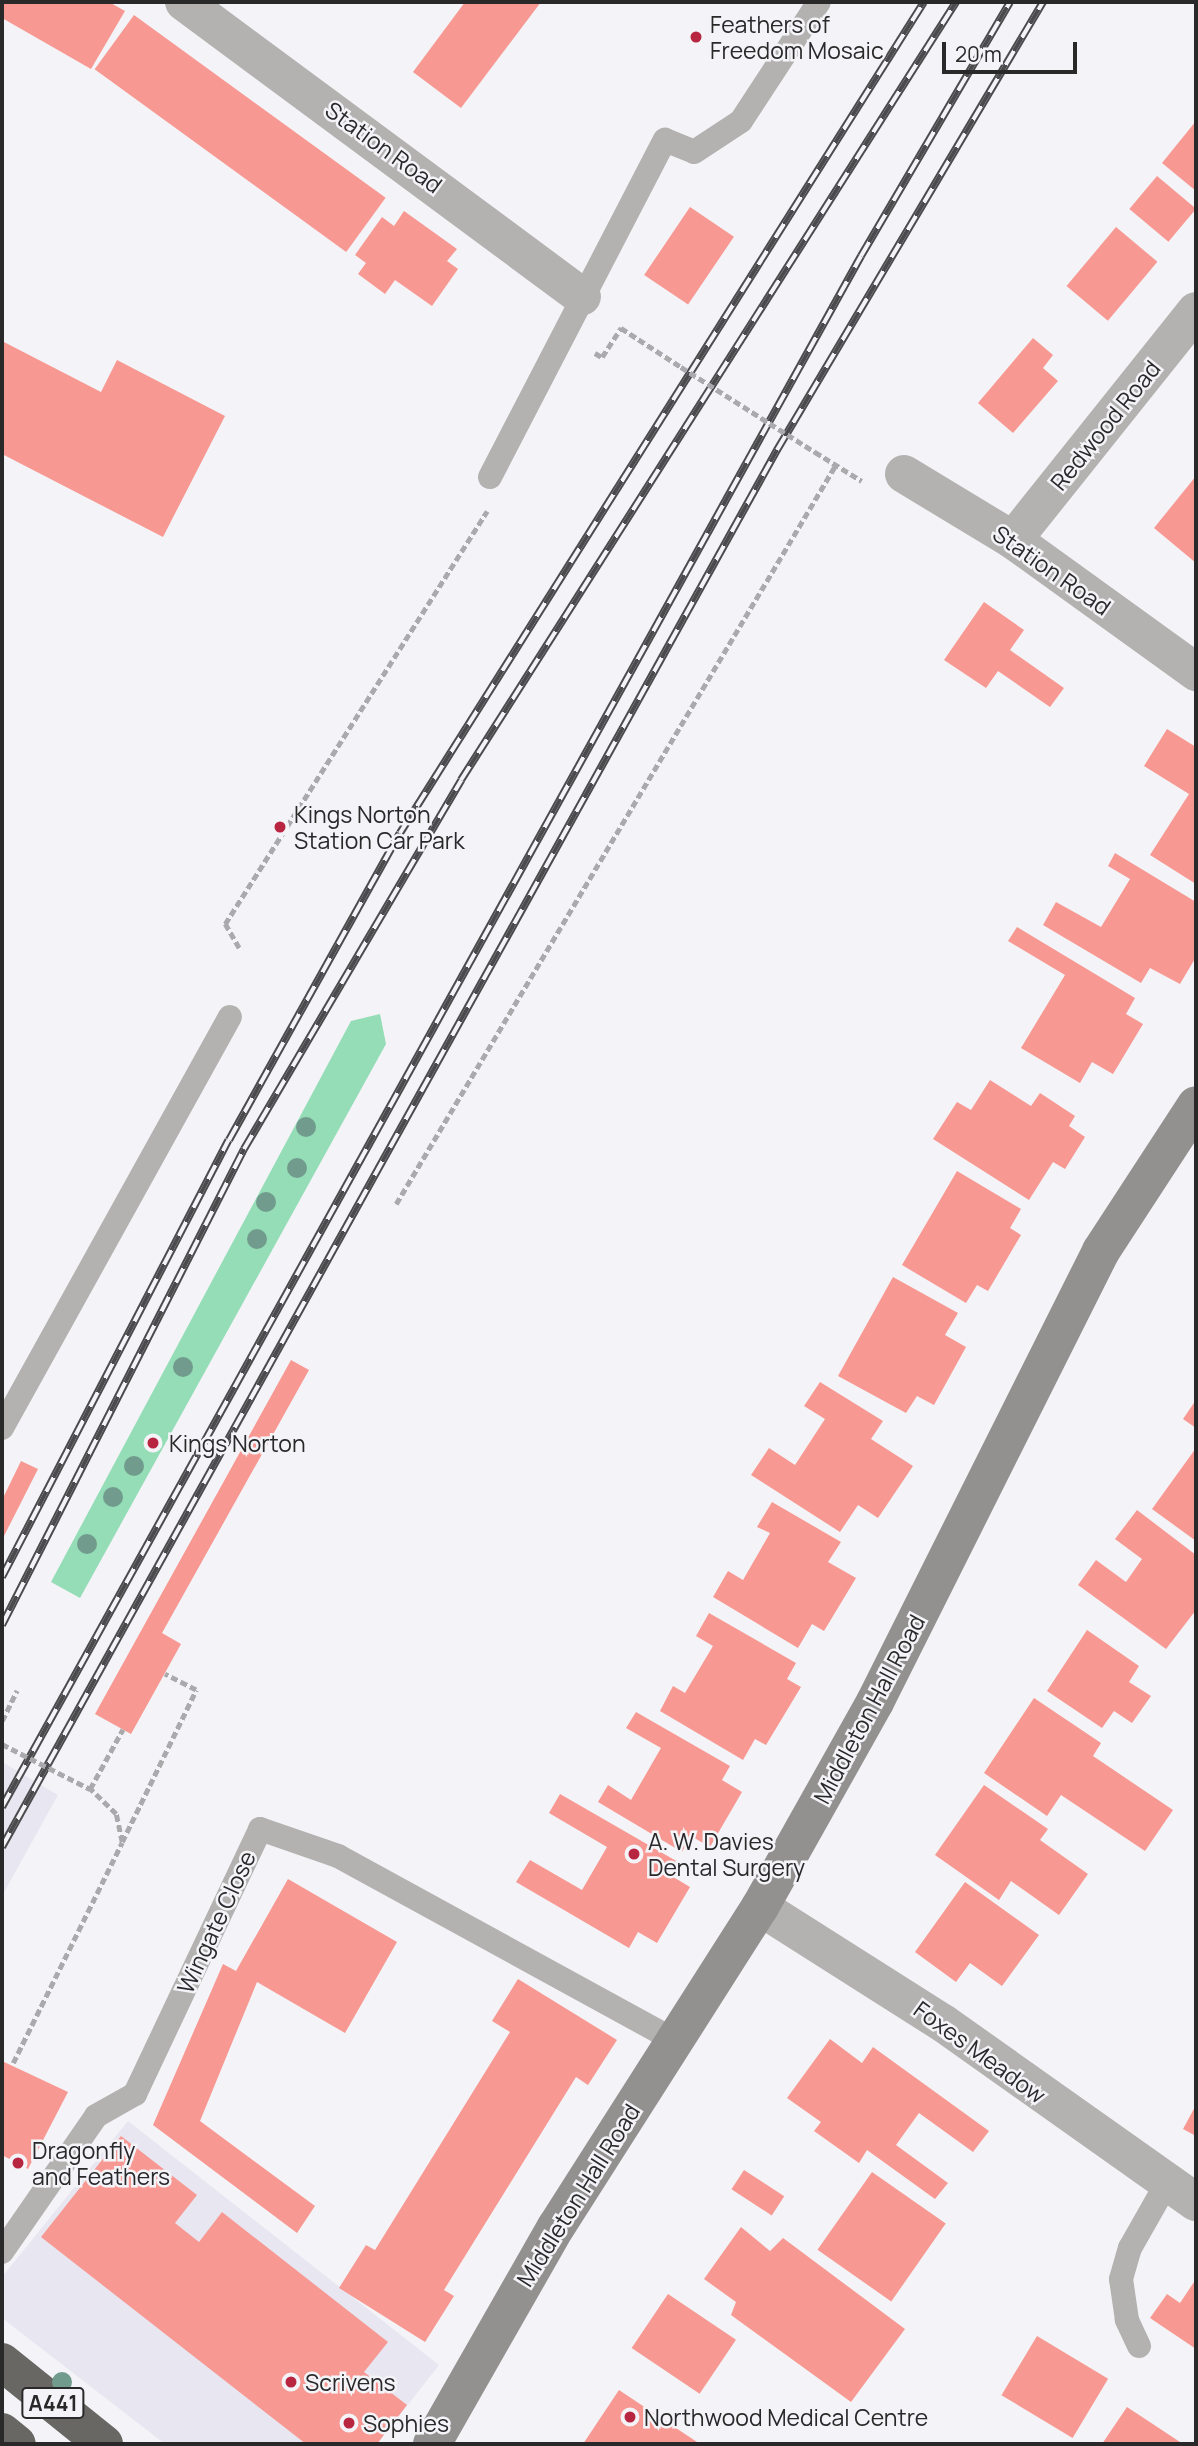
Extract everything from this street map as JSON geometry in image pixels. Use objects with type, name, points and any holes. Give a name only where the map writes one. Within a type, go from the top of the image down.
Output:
[{"type":"highway","name":"A441","points":[[2,2362],[104,2444]]},
{"type":"highway","name":"A441","points":[[2,2432],[17,2444]]},
{"type":"main road","name":"Middleton Hall Road","points":[[432,2444],[674,2040],[760,1907],[875,1702],[1101,1251],[1196,1105]]},
{"type":"street","name":"Station Road","points":[[184,2],[582,296]]},
{"type":"street","name":"Redwood Road","points":[[1013,540],[1196,311]]},
{"type":"street","name":"Station Road","points":[[904,474],[1013,540],[1196,672]]},
{"type":"street","name":"Foxes Meadow","points":[[760,1907],[943,2023],[1182,2193]]},
{"type":"lane","points":[[492,488],[582,296],[665,140],[694,152],[741,121],[819,2]]},
{"type":"lane","points":[[2,1428],[230,1017]]},
{"type":"lane","name":"Wingate Close","points":[[2,2252],[96,2116],[135,2094],[260,1829],[338,1856],[674,2040]]},
{"type":"lane","points":[[1139,2346],[1127,2320],[1121,2279],[1130,2248],[1182,2193]]},
{"type":"path","points":[[396,1204],[835,466],[621,328],[602,357],[591,351]]},
{"type":"path","points":[[239,948],[225,924],[492,488]]},
{"type":"path","points":[[13,2063],[196,1690],[165,1674]]},
{"type":"path","points":[[2,1721],[17,1690]]},
{"type":"path","points":[[90,1789],[122,1730]]},
{"type":"path","points":[[2,1744],[90,1789],[116,1814],[122,1842]]},
{"type":"shaded area","points":[[2,1762],[58,1795],[2,1896]]},
{"type":"shaded area","points":[[128,2121],[439,2365],[377,2444],[165,2444],[2,2318],[2,2277]]},
{"type":"green space","points":[[380,1014],[386,1044],[80,1598],[51,1582],[351,1021]]},
{"type":"building","points":[[2,2],[109,2],[125,11],[91,69],[2,18]]},
{"type":"building","points":[[465,2],[541,2],[461,108],[413,72]]},
{"type":"building","points":[[134,15],[386,198],[346,252],[95,69]]},
{"type":"building","points":[[1196,121],[1196,191],[1162,163]]},
{"type":"building","points":[[1157,176],[1196,209],[1168,242],[1129,209]]},
{"type":"building","points":[[690,207],[734,237],[688,305],[644,275]]},
{"type":"building","points":[[404,211],[457,249],[447,261],[458,269],[432,306],[395,280],[385,294],[358,274],[366,263],[355,255],[382,217],[394,226]]},
{"type":"building","points":[[1116,227],[1157,262],[1108,321],[1067,286]]},
{"type":"building","points":[[1033,338],[1053,355],[1043,368],[1058,381],[1013,433],[978,403]]},
{"type":"building","points":[[2,341],[101,392],[117,360],[225,416],[163,537],[2,454]]},
{"type":"building","points":[[1196,476],[1196,563],[1154,528]]},
{"type":"building","points":[[984,602],[1024,630],[1010,650],[1064,688],[1050,707],[998,671],[986,688],[944,660]]},
{"type":"building","points":[[1167,729],[1196,747],[1196,884],[1150,855],[1189,794],[1144,766]]},
{"type":"building","points":[[1115,853],[1196,902],[1196,957],[1180,984],[1150,968],[1141,983],[1043,925],[1056,902],[1101,927],[1130,879],[1108,866]]},
{"type":"building","points":[[1017,927],[1135,998],[1126,1014],[1143,1024],[1113,1074],[1092,1062],[1080,1083],[1021,1048],[1065,975],[1008,941]]},
{"type":"building","points":[[990,1080],[1031,1106],[1040,1093],[1075,1116],[1069,1126],[1085,1137],[1065,1169],[1053,1162],[1029,1200],[933,1139],[957,1102],[971,1110]]},
{"type":"building","points":[[957,1171],[1021,1209],[1010,1228],[1021,1235],[988,1291],[977,1285],[966,1303],[902,1265]]},
{"type":"building","points":[[893,1277],[958,1313],[945,1335],[966,1347],[934,1405],[917,1396],[906,1413],[838,1376]]},
{"type":"building","points":[[291,1360],[309,1370],[162,1633],[181,1644],[131,1734],[95,1714]]},
{"type":"building","points":[[820,1382],[883,1421],[871,1439],[913,1466],[878,1518],[858,1505],[840,1532],[751,1475],[769,1448],[795,1465],[825,1419],[804,1406]]},
{"type":"building","points":[[1196,1400],[1196,1428],[1183,1419]]},
{"type":"building","points":[[1196,1448],[1196,1541],[1152,1509]]},
{"type":"building","points":[[21,1461],[38,1469],[2,1540],[2,1500]]},
{"type":"building","points":[[772,1502],[841,1542],[828,1562],[856,1578],[824,1631],[812,1624],[798,1648],[713,1597],[728,1571],[743,1580],[770,1533],[757,1527]]},
{"type":"building","points":[[1137,1510],[1196,1555],[1196,1610],[1166,1649],[1078,1585],[1096,1560],[1126,1582],[1142,1559],[1115,1539]]},
{"type":"building","points":[[709,1613],[796,1663],[787,1679],[801,1687],[766,1745],[755,1739],[743,1760],[660,1711],[673,1686],[685,1693],[713,1646],[696,1636]]},
{"type":"building","points":[[1087,1630],[1139,1666],[1129,1682],[1151,1696],[1132,1723],[1114,1711],[1102,1728],[1047,1691]]},
{"type":"building","points":[[1034,1698],[1101,1743],[1093,1756],[1173,1810],[1145,1851],[1061,1795],[1047,1816],[984,1773]]},
{"type":"building","points":[[636,1712],[730,1766],[722,1780],[742,1792],[710,1847],[691,1836],[682,1852],[598,1802],[608,1785],[631,1800],[661,1748],[626,1728]]},
{"type":"building","points":[[984,1785],[1048,1829],[1040,1840],[1088,1874],[1059,1915],[1011,1881],[999,1900],[935,1855]]},
{"type":"building","points":[[560,1794],[678,1862],[670,1875],[690,1887],[657,1943],[638,1932],[629,1948],[516,1882],[530,1860],[582,1890],[607,1847],[549,1813]]},
{"type":"building","points":[[288,1879],[397,1942],[345,2033],[257,1982],[200,2121],[315,2206],[297,2233],[153,2125],[223,1964],[236,1971]]},
{"type":"building","points":[[965,1882],[1039,1935],[1002,1986],[970,1963],[956,1982],[915,1952]]},
{"type":"building","points":[[518,1979],[617,2040],[588,2085],[576,2077],[444,2290],[454,2296],[425,2342],[339,2288],[366,2245],[375,2250],[510,2032],[492,2021]]},
{"type":"building","points":[[830,2039],[862,2063],[873,2047],[989,2131],[973,2152],[919,2113],[896,2145],[948,2183],[935,2199],[867,2150],[859,2163],[814,2131],[821,2122],[787,2098]]},
{"type":"building","points":[[2,2061],[68,2092],[28,2169],[2,2155]]},
{"type":"building","points":[[1196,2105],[1196,2136],[1183,2129]]},
{"type":"building","points":[[121,2136],[197,2195],[175,2223],[199,2242],[222,2212],[388,2342],[364,2372],[407,2405],[377,2444],[306,2444],[41,2237]]},
{"type":"building","points":[[744,2170],[784,2196],[772,2215],[731,2189]]},
{"type":"building","points":[[872,2172],[946,2224],[891,2301],[818,2250]]},
{"type":"building","points":[[741,2227],[770,2251],[783,2238],[905,2329],[851,2402],[731,2315],[736,2302],[704,2279]]},
{"type":"building","points":[[1196,2279],[1196,2349],[1150,2318],[1167,2294],[1180,2303]]},
{"type":"building","points":[[668,2294],[736,2340],[700,2394],[632,2348]]},
{"type":"building","points":[[1037,2336],[1108,2379],[1073,2438],[1001,2395]]},
{"type":"building","name":"Northwood Medical Centre","points":[[619,2390],[700,2444],[583,2444]]},
{"type":"building","points":[[1127,2407],[1183,2444],[1102,2444]]},
{"type":"railway","points":[[2,1577],[229,1140],[400,833],[924,2]]},
{"type":"railway","points":[[2,1625],[244,1149],[461,780],[956,2]]},
{"type":"railway","points":[[2,1807],[861,256],[1010,2]]},
{"type":"railway","points":[[2,1847],[777,450],[1043,2]]},
{"type":"place","name":"Feathers of Freedom Mosaic","points":[[696,37]]},
{"type":"place","name":"Kings Norton Station Car Park","points":[[280,827]]},
{"type":"place","name":"Kings Norton","points":[[153,1443]]},
{"type":"place","name":"A. W. Davies Dental Surgery","points":[[634,1854]]},
{"type":"place","name":"Dragonfly and Feathers","points":[[18,2163]]},
{"type":"place","name":"Scrivens","points":[[291,2382]]},
{"type":"place","name":"Northwood Medical Centre","points":[[630,2417]]},
{"type":"place","name":"Sophies","points":[[349,2423]]}]
